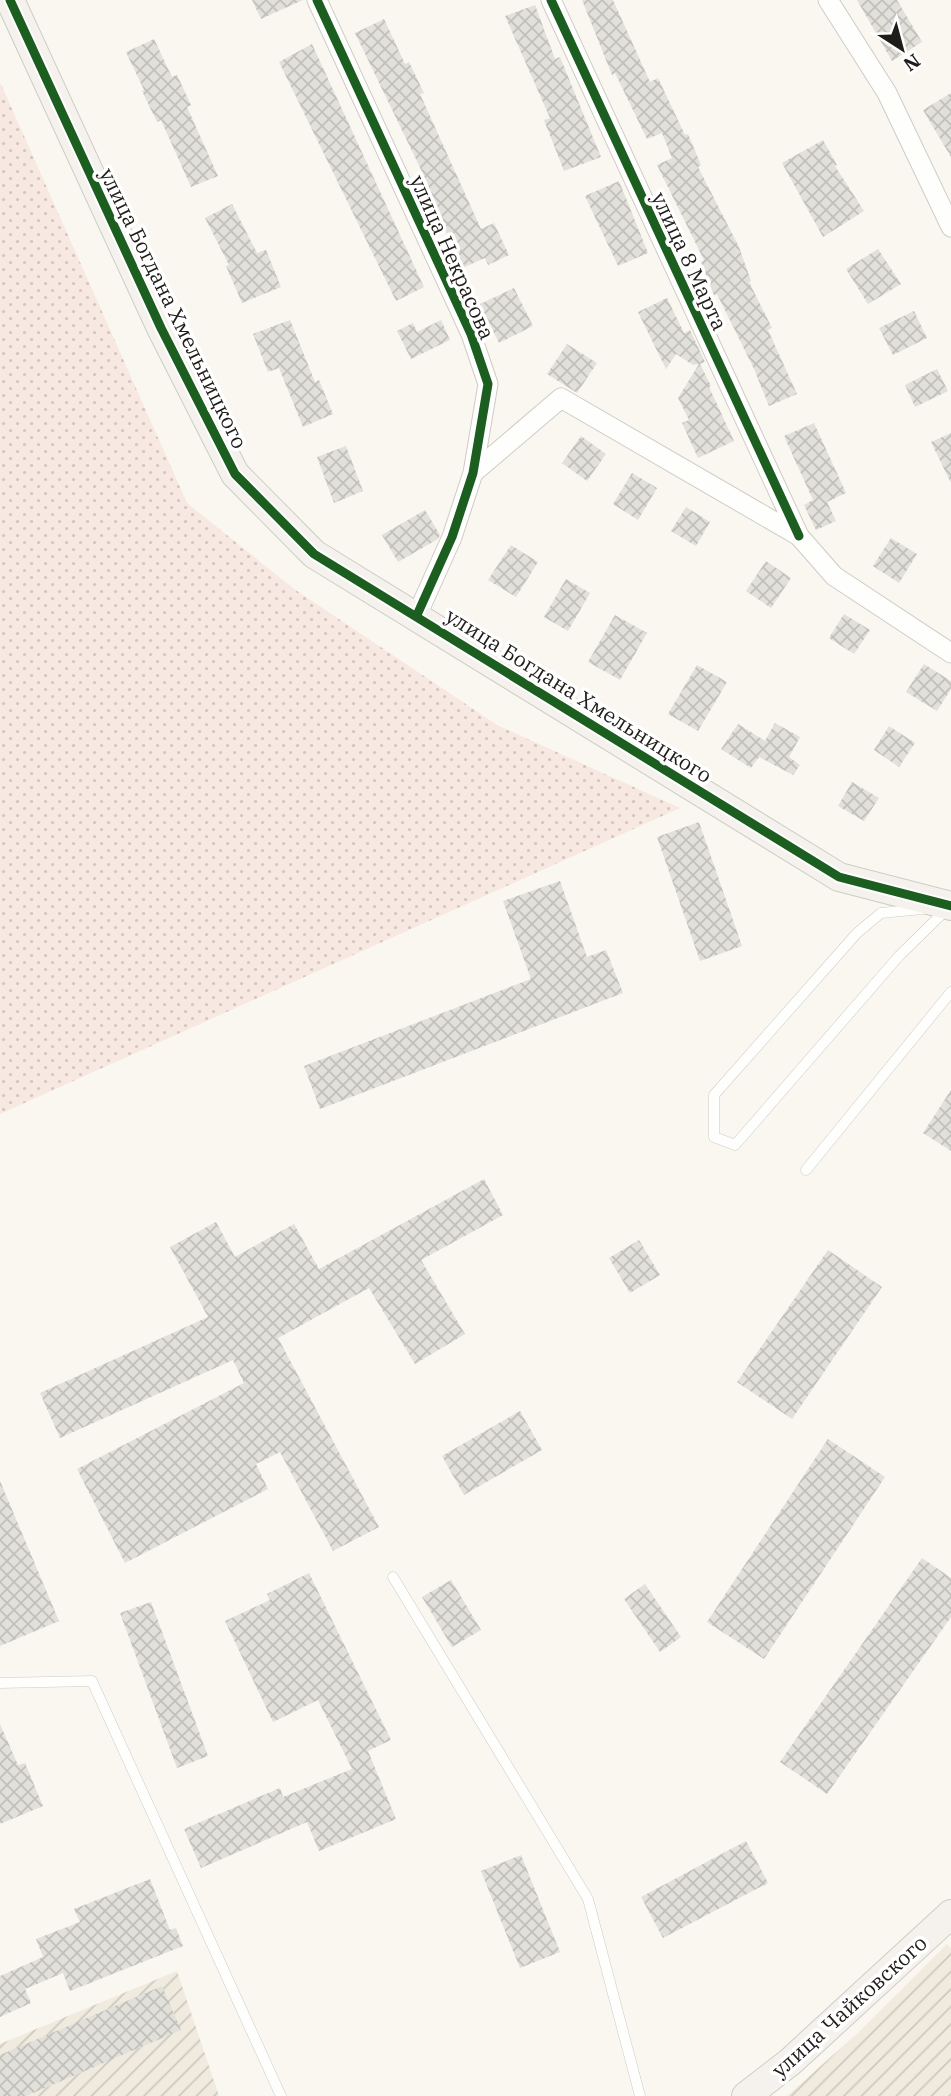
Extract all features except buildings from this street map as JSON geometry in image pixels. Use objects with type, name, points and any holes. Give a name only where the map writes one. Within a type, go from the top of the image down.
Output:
[{"type":"street","name":"улица Богдана Хмельницкого","points":[[10,0],[162,328],[235,474],[314,554],[839,877],[951,903]]},
{"type":"street","name":"улица Некрасова","points":[[317,0],[471,334],[488,384],[473,473],[452,537],[417,615]]},
{"type":"street","name":"улица 8 Марта","points":[[551,0],[799,536]]},
{"type":"street","points":[[828,0],[887,93],[951,227]]},
{"type":"street","points":[[473,473],[561,398],[799,536],[834,576],[951,653]]},
{"type":"street","name":"улица Чайковского","points":[[746,2096],[790,2062],[951,1914]]},
{"type":"lane","points":[[951,903],[899,956],[735,1145],[714,1137],[714,1096],[857,933],[881,914],[951,903]]},
{"type":"lane","points":[[806,1170],[951,992]]},
{"type":"lane","points":[[393,1577],[588,1899],[640,2096]]},
{"type":"lane","points":[[0,1683],[92,1681],[281,2096]]},
{"type":"shaded area","points":[[0,82],[187,503],[294,589],[497,725],[680,808],[0,1114]]},
{"type":"shaded area","points":[[947,1944],[951,1948],[951,2096],[787,2096],[860,2031]]},
{"type":"shaded area","points":[[177,1971],[219,2096],[0,2096],[0,2044]]},
{"type":"cycle path","points":[[10,0],[161,328],[235,474],[314,554],[839,877],[951,906]]},
{"type":"cycle path","points":[[317,0],[471,334],[488,384],[473,473],[452,537],[417,615]]},
{"type":"cycle path","points":[[551,0],[799,536]]}]
